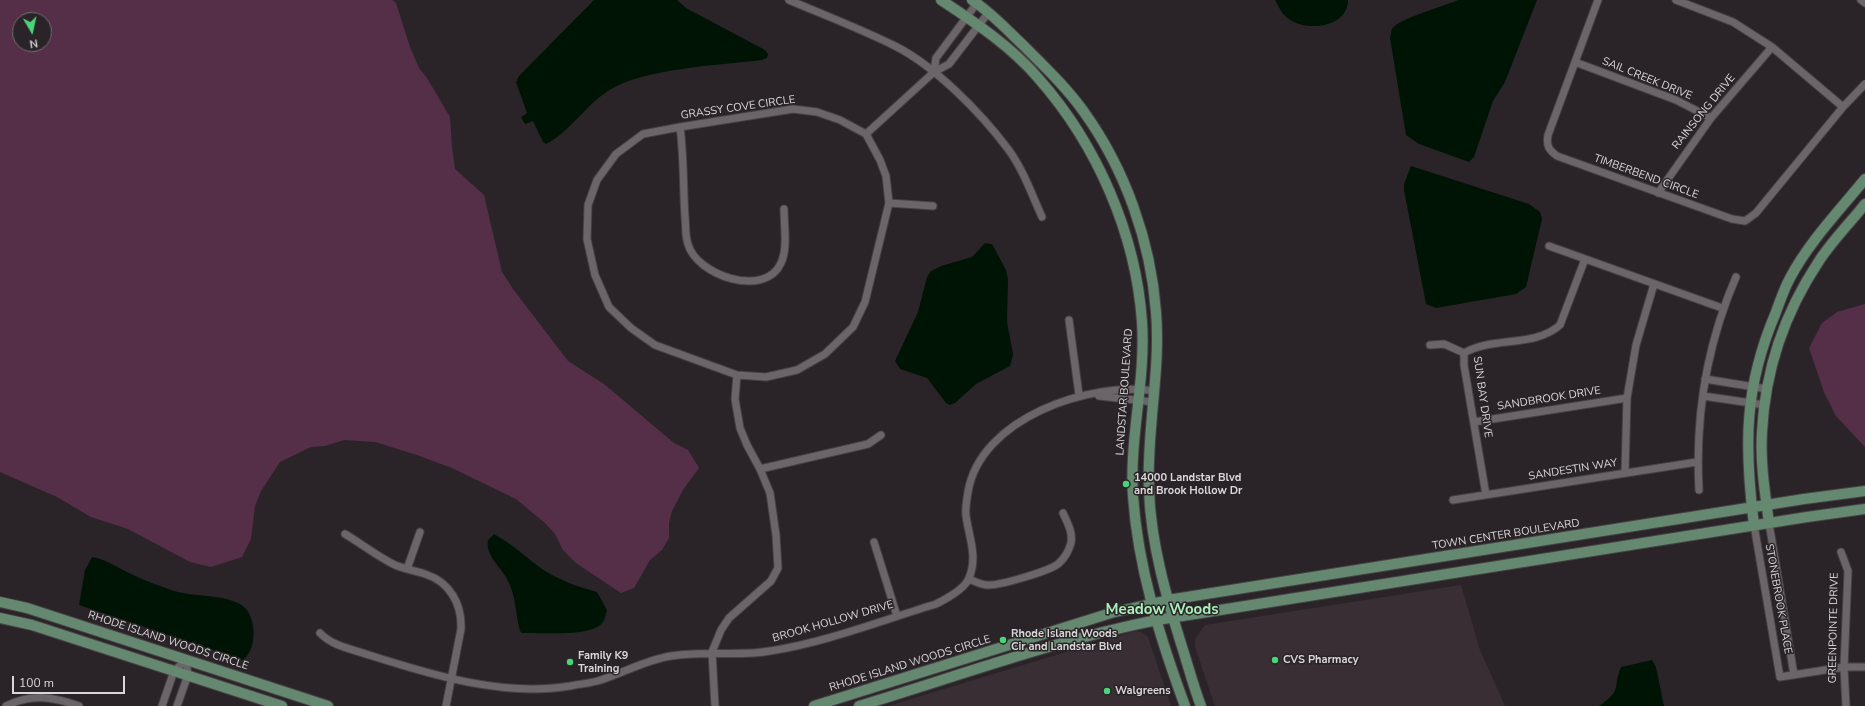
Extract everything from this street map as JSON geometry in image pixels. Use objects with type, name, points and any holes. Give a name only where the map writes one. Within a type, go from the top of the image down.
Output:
[{"type":"main road","name":"LANDSTAR BOULEVARD","points":[[941,0],[968,17],[1005,45],[1039,78],[1071,120],[1097,163],[1119,214],[1134,273],[1142,322],[1140,388],[1133,448],[1133,495],[1138,542],[1151,604],[1185,706]]},
{"type":"main road","points":[[974,2],[989,12],[1050,72],[1084,112],[1111,155],[1135,211],[1151,274],[1156,311],[1157,347],[1149,491],[1155,546],[1173,618],[1201,706]]},
{"type":"main road","points":[[1754,525],[1747,449],[1749,404],[1763,343],[1790,278],[1809,248],[1865,179]]},
{"type":"main road","points":[[1769,523],[1766,505],[1762,433],[1767,389],[1777,346],[1796,300],[1819,260],[1865,204]]},
{"type":"main road","name":"TOWN CENTER BOULEVARD","points":[[1151,604],[1168,600],[1766,505],[1865,491]]},
{"type":"main road","points":[[859,706],[1052,646],[1113,629],[1157,620],[1754,525],[1865,509]]},
{"type":"main road","points":[[1427,559],[1430,577]]},
{"type":"main road","name":"RHODE ISLAND WOODS CIRCLE","points":[[0,602],[27,608],[328,706]]},
{"type":"main road","name":"RHODE ISLAND WOODS CIRCLE","points":[[814,706],[1112,614],[1151,604]]},
{"type":"main road","points":[[0,618],[32,625],[282,706]]},
{"type":"street","points":[[789,0],[896,46],[934,72],[979,115],[1009,150],[1027,182],[1042,217]]},
{"type":"street","name":"TIMBERBEND CIRCLE","points":[[1598,0],[1548,135],[1547,142],[1549,150],[1557,156],[1732,219],[1745,221],[1756,213],[1843,107],[1865,84]]},
{"type":"street","points":[[1676,0],[1733,22],[1772,47],[1843,107]]},
{"type":"street","points":[[1861,0],[1865,3]]},
{"type":"street","points":[[934,72],[936,58],[968,17],[974,2]]},
{"type":"street","points":[[866,134],[934,72],[949,64],[989,12]]},
{"type":"street","name":"RAINSONG DRIVE","points":[[1658,193],[1711,118],[1772,47]]},
{"type":"street","name":"SAIL CREEK DRIVE","points":[[1575,62],[1676,100],[1711,118]]},
{"type":"street","name":"GRASSY COVE CIRCLE","points":[[793,109],[817,112],[840,120],[866,134],[880,160],[884,171],[889,203],[864,302],[852,327],[825,354],[797,370],[766,377],[737,375],[655,345],[631,328],[609,307],[595,275],[587,232],[588,205],[597,180],[616,154],[644,134],[680,126],[793,109]]},
{"type":"street","points":[[680,126],[684,152],[683,190],[688,245],[696,259],[710,270],[744,282],[758,282],[772,275],[781,263],[784,250],[784,209]]},
{"type":"street","points":[[889,203],[933,206]]},
{"type":"street","points":[[1549,246],[1722,308]]},
{"type":"street","name":"SUN BAY DRIVE","points":[[1486,495],[1464,365],[1464,353],[1476,346],[1540,337],[1552,332],[1560,325],[1585,259]]},
{"type":"street","points":[[1699,490],[1697,462],[1699,425],[1705,379],[1711,345],[1722,308],[1736,277]]},
{"type":"street","points":[[1625,473],[1627,398],[1636,345],[1654,284]]},
{"type":"street","points":[[1069,320],[1079,395]]},
{"type":"street","points":[[1430,345],[1444,344],[1464,353]]},
{"type":"street","points":[[715,706],[712,652],[720,630],[729,618],[771,581],[778,568],[776,535],[770,493],[740,428],[735,399],[737,375]]},
{"type":"street","points":[[1705,379],[1767,389]]},
{"type":"street","points":[[1063,513],[1070,531],[1071,542],[1067,552],[1059,564],[1001,584],[986,585],[969,579],[974,558],[966,514],[968,490],[977,467],[991,445],[1011,428],[1044,408],[1079,395],[1140,388],[1154,391]]},
{"type":"street","points":[[1079,395],[1096,395],[1153,402]]},
{"type":"street","points":[[1703,396],[1749,404],[1765,405]]},
{"type":"street","name":"SANDBROOK DRIVE","points":[[1474,422],[1627,398]]},
{"type":"street","points":[[760,469],[868,444],[881,435]]},
{"type":"street","name":"SANDESTIN WAY","points":[[1453,500],[1697,462]]},
{"type":"street","name":"STONEBROOK PLACE","points":[[1754,525],[1780,677],[1794,675],[1769,523]]},
{"type":"street","points":[[408,569],[420,532]]},
{"type":"street","points":[[345,534],[389,562],[430,576],[441,582],[451,592],[457,603],[461,617],[461,629],[446,706]]},
{"type":"street","points":[[874,542],[896,616]]},
{"type":"street","name":"GREENPOINTE DRIVE","points":[[1841,552],[1848,571],[1844,667],[1846,706]]},
{"type":"street","name":"BROOK HOLLOW DRIVE","points":[[320,633],[335,644],[404,666],[484,684],[528,689],[568,686],[600,680],[651,660],[670,656],[712,652],[768,652],[794,647],[936,604],[951,596],[969,579]]},
{"type":"street","points":[[162,706],[174,671],[186,660]]},
{"type":"street","points":[[177,706],[188,675],[186,660]]},
{"type":"street","points":[[1794,675],[1844,667],[1865,667]]},
{"type":"street","points":[[6,706],[20,699],[42,698],[64,701],[79,706]]},
{"type":"shaded area","points":[[0,0],[392,0],[396,3],[410,47],[419,68],[427,78],[450,117],[455,169],[484,195],[502,272],[513,289],[568,361],[604,384],[674,443],[688,450],[699,468],[683,490],[672,511],[669,523],[669,538],[662,550],[650,560],[634,588],[621,593],[576,563],[563,550],[555,534],[545,523],[516,499],[452,468],[375,442],[344,440],[325,446],[311,447],[280,462],[261,491],[255,506],[251,539],[242,557],[211,567],[190,562],[128,529],[91,517],[57,497],[0,472]]},
{"type":"shaded area","points":[[594,0],[677,0],[686,8],[765,50],[768,54],[767,58],[762,60],[686,68],[628,81],[604,94],[564,132],[546,144],[543,142],[533,121],[525,124],[521,117],[527,113],[516,82],[519,76]]},
{"type":"shaded area","points":[[1275,0],[1348,0],[1346,10],[1341,17],[1333,22],[1312,26],[1302,25],[1285,16]]},
{"type":"shaded area","points":[[1458,0],[1537,0],[1505,82],[1493,101],[1474,157],[1469,162],[1419,144],[1406,135],[1390,38],[1392,29],[1403,21]]},
{"type":"shaded area","points":[[1411,166],[1529,204],[1540,212],[1542,219],[1526,287],[1516,294],[1436,308],[1426,304],[1404,190],[1404,184]]},
{"type":"shaded area","points":[[985,243],[992,244],[1006,270],[1008,279],[1007,322],[1013,354],[1012,359],[1010,366],[976,384],[955,403],[950,405],[946,403],[927,378],[900,369],[895,361],[918,312],[927,277],[931,271],[941,266],[972,257]]},
{"type":"shaded area","points":[[1865,304],[1865,447],[1836,416],[1824,392],[1809,348],[1822,323],[1837,312]]},
{"type":"shaded area","points":[[494,534],[555,577],[597,592],[607,610],[603,622],[597,627],[578,632],[522,633],[518,624],[514,598],[510,585],[489,551],[488,540]]},
{"type":"shaded area","points":[[92,557],[106,561],[140,578],[174,591],[216,597],[240,604],[250,615],[254,631],[251,648],[248,655],[243,660],[79,605],[85,570]]},
{"type":"shaded area","points":[[1461,585],[1480,650],[1505,706],[1215,706],[1195,647],[1195,639],[1205,625]]},
{"type":"shaded area","points":[[1135,631],[1141,632],[1148,637],[1171,706],[888,706]]},
{"type":"shaded area","points":[[1652,660],[1656,667],[1664,706],[1599,706],[1614,692],[1621,667]]},
{"type":"place","name":"14000 Landstar Blvd and Brook Hollow Dr","points":[[1126,484]]},
{"type":"place","name":"Rhode Island Woods Cir and Landstar Blvd","points":[[1003,640]]},
{"type":"place","name":"CVS Pharmacy","points":[[1275,660]]},
{"type":"place","name":"Family K9 Training","points":[[570,662]]},
{"type":"place","name":"Walgreens","points":[[1107,691]]},
{"type":"district","name":"Meadow Woods","points":[[1162,610]]}]
